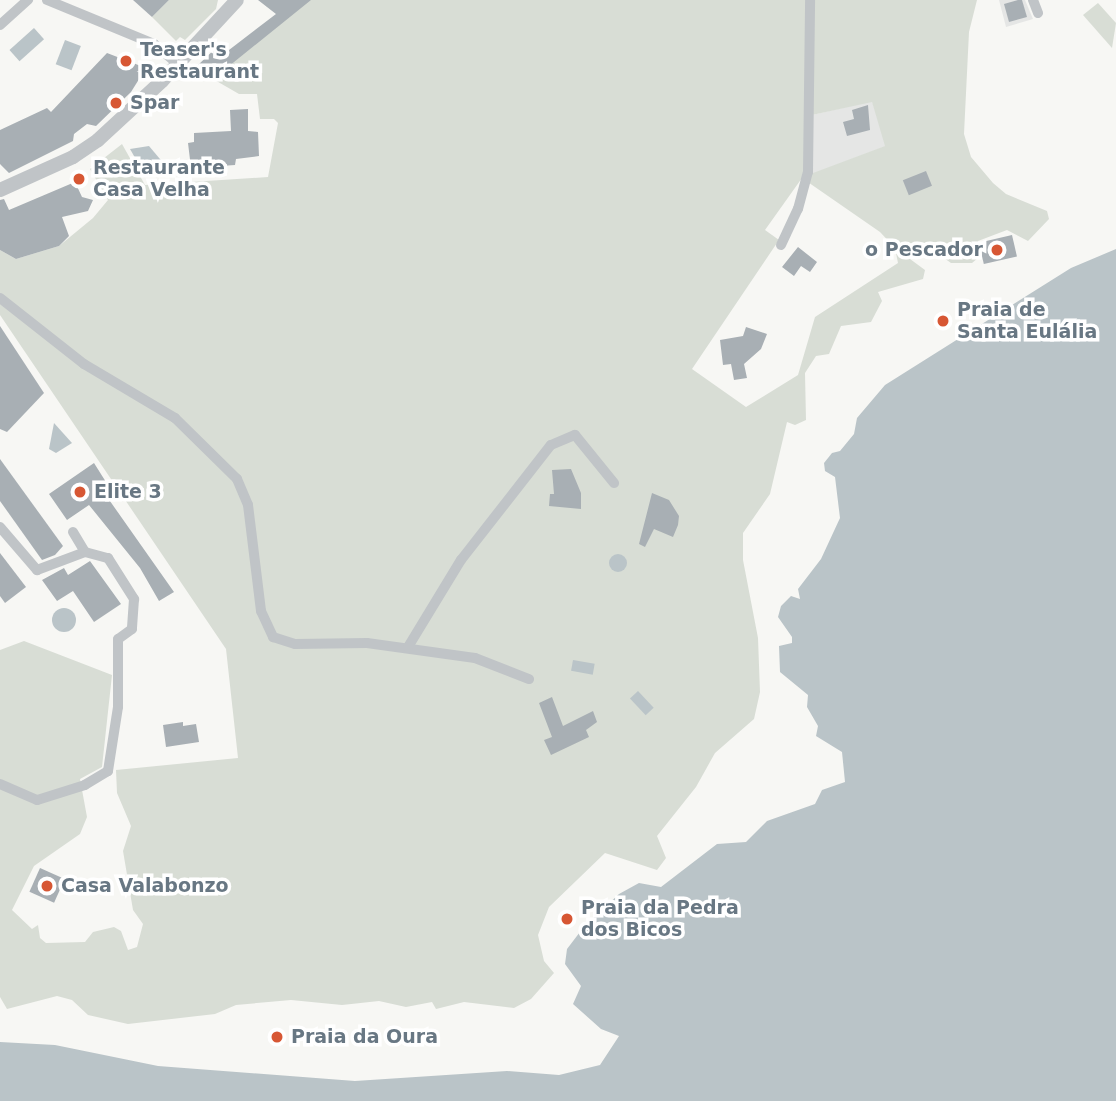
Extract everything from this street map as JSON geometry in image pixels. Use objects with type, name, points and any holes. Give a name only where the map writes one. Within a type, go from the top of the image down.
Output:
[{"type":"street","points":[[0,25],[27,0]]},
{"type":"street","points":[[47,0],[154,44],[178,64]]},
{"type":"street","points":[[4,187],[98,140],[178,64],[237,0]]},
{"type":"street","points":[[781,246],[799,209],[808,172],[810,0]]},
{"type":"street","points":[[1033,0],[1038,13]]},
{"type":"street","points":[[0,298],[84,364],[175,418],[230,469],[248,505],[261,611],[273,637],[296,644],[408,647],[475,658],[529,679]]},
{"type":"street","points":[[408,647],[461,559],[551,445],[575,435],[614,483]]},
{"type":"street","points":[[0,527],[37,570],[85,552],[107,558],[134,599],[132,629],[118,639],[118,707],[108,771],[85,785],[37,800],[0,784]]},
{"type":"street","points":[[73,532],[85,552]]},
{"type":"shaded area","points":[[169,0],[218,0],[216,9],[185,40],[180,37],[176,41],[152,17]]},
{"type":"shaded area","points":[[307,0],[977,0],[969,32],[964,134],[971,157],[1006,194],[1047,211],[1049,219],[1028,241],[1007,230],[978,241],[978,258],[972,263],[951,263],[934,251],[909,248],[910,259],[925,270],[923,279],[878,292],[882,301],[871,322],[841,326],[829,354],[816,356],[805,373],[806,420],[795,425],[787,422],[770,494],[743,533],[743,560],[758,638],[760,692],[754,719],[715,753],[696,787],[657,836],[666,858],[657,870],[605,853],[549,907],[538,935],[544,961],[554,973],[531,999],[514,1008],[464,1002],[436,1009],[432,1002],[406,1007],[379,1001],[342,1005],[291,1000],[236,1005],[215,1014],[128,1024],[88,1015],[72,1000],[57,996],[7,1009],[0,997],[0,650],[24,641],[112,675],[102,767],[80,779],[87,817],[80,834],[34,866],[12,910],[32,929],[38,925],[40,938],[46,943],[85,942],[93,932],[114,927],[121,931],[128,950],[137,947],[143,924],[133,910],[123,851],[131,826],[117,793],[116,770],[238,758],[226,649],[0,315],[0,250],[16,259],[59,246],[93,218],[108,200],[90,169],[122,144],[145,185],[268,177],[278,123],[274,119],[260,119],[257,94],[239,94],[213,79]],"holes":[[[872,102],[885,146],[813,173],[812,115]],[[802,178],[880,232],[895,248],[898,263],[815,317],[798,375],[746,407],[692,369],[779,240],[765,230]]]},
{"type":"shaded area","points":[[999,0],[1025,0],[1033,19],[1006,27]]},
{"type":"shaded area","points":[[1098,3],[1116,23],[1112,48],[1083,15]]},
{"type":"shaded area","points":[[34,28],[44,39],[20,61],[9,50]]},
{"type":"shaded area","points":[[65,40],[81,46],[72,70],[56,64]]},
{"type":"shaded area","points":[[872,101],[886,146],[812,174],[812,115]]},
{"type":"shaded area","points":[[149,146],[165,165],[155,175],[145,175],[130,149]]},
{"type":"shaded area","points":[[1116,249],[1116,1101],[0,1101],[0,1042],[55,1045],[158,1066],[355,1081],[507,1071],[559,1075],[600,1065],[619,1036],[601,1029],[573,1004],[581,986],[565,964],[567,949],[583,928],[619,894],[639,883],[661,887],[717,844],[746,842],[767,821],[815,804],[822,790],[845,782],[842,752],[816,736],[818,726],[807,707],[808,695],[780,672],[779,646],[792,643],[792,637],[778,617],[781,606],[791,596],[800,599],[798,589],[821,559],[840,518],[835,477],[825,471],[824,463],[832,453],[840,451],[854,434],[857,418],[885,385],[1071,268]]},
{"type":"shaded area","points":[[54,423],[72,443],[56,453],[49,449]]},
{"type":"shaded area","points":[[618,554],[626,559],[627,563],[622,571],[618,572],[610,567],[609,563],[614,555]]},
{"type":"shaded area","points":[[64,608],[72,612],[76,620],[72,628],[64,632],[56,628],[52,620],[56,612]]},
{"type":"shaded area","points":[[573,660],[595,664],[593,675],[571,671]]},
{"type":"shaded area","points":[[638,691],[654,708],[646,715],[630,699]]},
{"type":"building","points":[[133,0],[169,0],[152,17]]},
{"type":"building","points":[[258,0],[311,0],[213,79],[198,65],[218,46],[229,50],[276,14]]},
{"type":"building","points":[[1022,0],[1027,17],[1009,22],[1004,4]]},
{"type":"building","points":[[107,53],[146,68],[131,92],[96,126],[87,124],[74,134],[73,141],[9,173],[0,164],[0,130],[47,108],[51,112]]},
{"type":"building","points":[[868,105],[870,130],[847,136],[843,122],[854,119],[852,110]]},
{"type":"building","points":[[248,109],[248,131],[258,132],[259,156],[236,159],[235,165],[191,168],[188,143],[194,142],[194,133],[231,131],[230,110]]},
{"type":"building","points":[[926,171],[932,186],[909,195],[903,180]]},
{"type":"building","points":[[75,182],[82,197],[93,200],[88,211],[62,217],[69,236],[59,246],[16,259],[0,250],[0,200],[4,199],[9,210]]},
{"type":"building","points":[[1012,235],[1017,256],[984,264],[979,243]]},
{"type":"building","points":[[798,247],[817,262],[810,272],[801,266],[794,276],[782,267]]},
{"type":"building","points":[[0,326],[44,393],[7,432],[0,429]]},
{"type":"building","points":[[746,327],[767,334],[761,349],[744,364],[747,378],[734,380],[731,364],[723,365],[720,340],[743,336]]},
{"type":"building","points":[[0,459],[63,546],[55,555],[42,560],[0,501]]},
{"type":"building","points":[[94,463],[111,490],[105,494],[174,592],[159,601],[140,568],[89,505],[67,520],[49,494]]},
{"type":"building","points":[[571,469],[581,493],[581,509],[549,506],[550,494],[554,494],[552,470]]},
{"type":"building","points":[[652,493],[669,500],[679,516],[678,525],[673,537],[654,529],[645,547],[639,544]]},
{"type":"building","points":[[0,553],[26,587],[5,603],[0,596]]},
{"type":"building","points":[[90,561],[121,604],[94,622],[73,591],[57,601],[42,580],[64,568],[68,575]]},
{"type":"building","points":[[552,697],[563,726],[593,711],[597,722],[586,730],[589,737],[551,755],[544,740],[552,737],[539,703]]},
{"type":"building","points":[[183,722],[183,726],[196,724],[199,742],[166,747],[163,725]]},
{"type":"building","name":"Casa Valabonzo","points":[[40,868],[65,879],[54,903],[29,892]]},
{"type":"place","name":"Teaser's Restaurant","points":[[126,61]]},
{"type":"place","name":"Spar","points":[[116,103]]},
{"type":"place","name":"Restaurante Casa Velha","points":[[79,179]]},
{"type":"place","name":"o Pescador","points":[[997,250]]},
{"type":"place","name":"Praia de Santa Eulália","points":[[943,321]]},
{"type":"place","name":"Elite 3","points":[[80,492]]},
{"type":"place","name":"Casa Valabonzo","points":[[47,886]]},
{"type":"place","name":"Praia da Pedra dos Bicos","points":[[567,919]]},
{"type":"place","name":"Praia da Oura","points":[[277,1037]]}]
